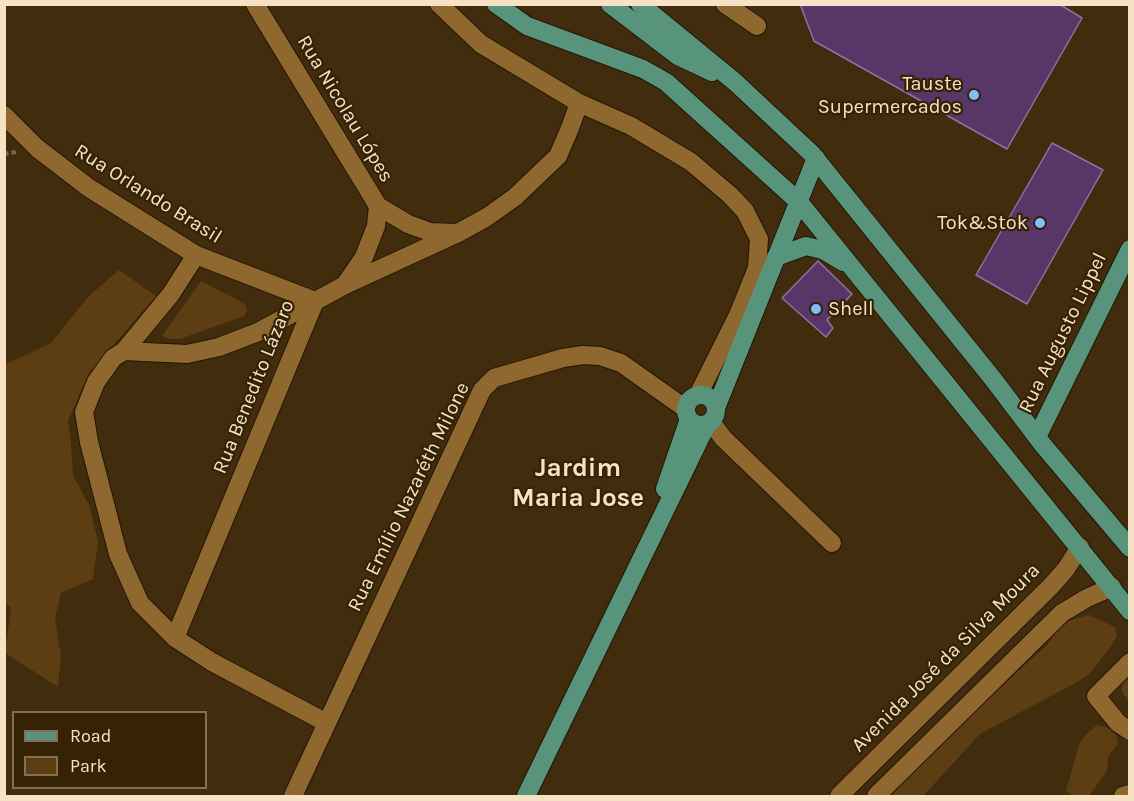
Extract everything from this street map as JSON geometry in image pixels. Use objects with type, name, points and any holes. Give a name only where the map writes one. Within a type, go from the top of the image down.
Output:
[{"type":"main road","points":[[496,4],[527,26],[643,69],[666,82],[800,202],[1130,611]]},
{"type":"main road","points":[[610,4],[678,56],[738,84]]},
{"type":"main road","points":[[640,4],[738,84],[816,158],[1037,437],[1130,548]]},
{"type":"main road","points":[[526,796],[711,418],[816,158]]},
{"type":"main road","points":[[776,257],[806,246],[813,247],[832,254],[860,276]]},
{"type":"main road","name":"Rua Augusto Lippel","points":[[1037,437],[1130,249]]},
{"type":"main road","points":[[639,564],[688,414],[690,400],[698,395],[712,399],[711,418]]},
{"type":"main road","points":[[688,414],[697,424],[711,418]]},
{"type":"street","name":"Rua Nicolau Lópes","points":[[255,4],[378,206],[408,224],[430,232],[458,233]]},
{"type":"street","points":[[725,4],[757,26]]},
{"type":"street","points":[[440,5],[481,44],[579,102],[631,126],[691,162],[745,211],[759,238],[758,268],[738,315],[698,395]]},
{"type":"street","points":[[315,301],[458,233],[487,217],[515,197],[558,156],[579,102]]},
{"type":"street","name":"Rua Orlando Brasil","points":[[4,115],[37,148],[89,188],[196,255],[315,301]]},
{"type":"street","name":"Rua Nicolau Lópes","points":[[345,285],[364,257],[376,226],[378,206]]},
{"type":"street","points":[[196,255],[171,294],[124,351],[113,358],[96,382],[84,411],[89,442],[118,554],[140,603],[175,638],[212,662],[327,723]]},
{"type":"street","name":"Rua Benedito Lázaro","points":[[124,351],[187,354],[219,347],[258,332],[315,301]]},
{"type":"street","name":"Rua Benedito Lázaro","points":[[175,638],[315,301]]},
{"type":"street","name":"Rua Emílio Nazaréth Milone","points":[[293,796],[482,390],[495,378],[563,358],[583,355],[600,356],[621,363],[688,414]]},
{"type":"street","points":[[711,418],[723,438],[832,543]]},
{"type":"street","name":"Avenida José da Silva Moura","points":[[839,796],[1051,586],[1066,569],[1080,547]]},
{"type":"street","points":[[876,796],[1062,613],[1112,587]]},
{"type":"street","points":[[1130,662],[1096,696],[1118,723],[1130,731]]},
{"type":"street","points":[[1123,796],[1130,794]]},
{"type":"green space","points":[[119,270],[156,296],[89,373],[68,421],[73,475],[90,507],[98,542],[93,579],[61,593],[55,618],[61,656],[58,687],[5,653],[11,608],[4,602],[4,365],[51,343],[88,297]]},
{"type":"green space","points":[[201,281],[245,304],[247,310],[244,316],[180,339],[162,336]]},
{"type":"green space","points":[[1089,615],[1115,627],[1117,636],[1090,673],[980,734],[923,796],[891,796],[920,760],[1047,645],[1058,630],[1068,621]]},
{"type":"green space","points":[[1129,672],[1129,702],[1122,692],[1122,684]]},
{"type":"green space","points":[[1097,725],[1108,728],[1116,735],[1118,744],[1108,756],[1107,771],[1089,796],[1074,796],[1066,791],[1079,744],[1085,735]]},
{"type":"building","name":"Tauste Supermercados","points":[[800,4],[1059,4],[1082,18],[1007,149],[814,41]]},
{"type":"building","name":"Tok&Stok","points":[[1052,143],[1103,170],[1027,304],[976,275]]},
{"type":"building","name":"Shell","points":[[818,261],[852,294],[827,320],[833,328],[826,337],[782,298]]},
{"type":"place","name":"Tauste Supermercados","points":[[974,95]]},
{"type":"place","name":"Tok&Stok","points":[[1040,223]]},
{"type":"place","name":"Shell","points":[[816,309]]},
{"type":"district","name":"Jardim Maria Jose","points":[[578,484]]}]
